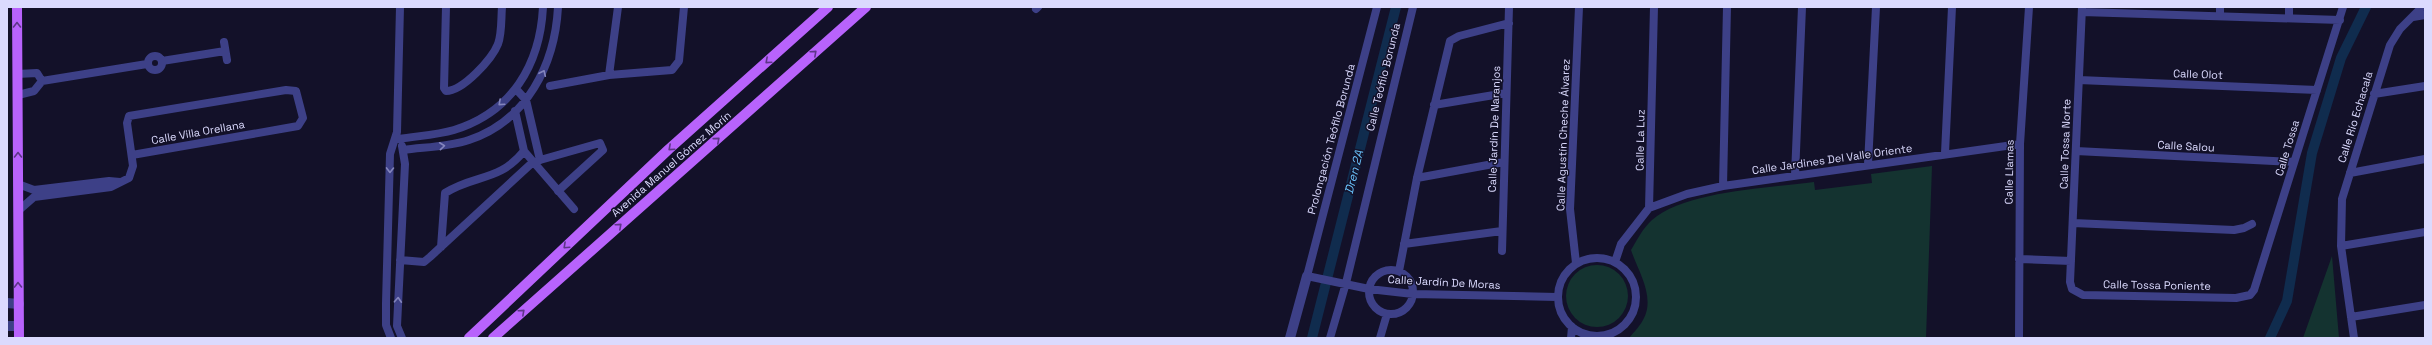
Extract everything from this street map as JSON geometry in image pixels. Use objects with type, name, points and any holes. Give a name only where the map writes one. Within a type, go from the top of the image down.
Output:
[{"type":"main road","points":[[17,7],[19,338]]},
{"type":"main road","name":"Avenida Manuel Gómez Morín","points":[[469,338],[669,149],[828,7]]},
{"type":"main road","name":"Avenida Manuel Gómez Morín","points":[[493,338],[866,7]]},
{"type":"street","points":[[400,7],[398,136],[403,150],[405,164],[397,326],[402,338]]},
{"type":"street","points":[[446,7],[444,88],[446,91],[453,90],[470,78],[494,52],[498,43],[502,7]]},
{"type":"street","points":[[398,136],[452,130],[475,122],[490,112],[516,89],[530,69],[540,41],[543,7]]},
{"type":"street","points":[[403,150],[448,145],[470,140],[500,124],[515,111],[535,89],[545,70],[554,38],[558,7]]},
{"type":"street","points":[[609,75],[618,7]]},
{"type":"street","points":[[550,86],[609,75],[672,70],[677,66],[684,7]]},
{"type":"street","name":"Prolongación Teófilo Borunda","points":[[1310,277],[1377,7]]},
{"type":"street","name":"Calle Teófilo Borunda","points":[[1330,338],[1342,282],[1413,7]]},
{"type":"street","name":"Calle Jardín De Naranjos","points":[[1502,251],[1509,7]]},
{"type":"street","name":"Calle Agustín Cheche Álvarez","points":[[1576,263],[1570,209],[1579,7]]},
{"type":"street","name":"Calle La Luz","points":[[1649,208],[1654,7]]},
{"type":"street","points":[[1723,186],[1727,7]]},
{"type":"street","points":[[1795,175],[1802,7]]},
{"type":"street","points":[[1868,164],[1876,7]]},
{"type":"street","points":[[1945,154],[1952,7]]},
{"type":"street","name":"Calle Llamas","points":[[2019,338],[2020,144],[2029,7]]},
{"type":"street","points":[[2220,7],[2220,16]]},
{"type":"street","points":[[2289,7],[2289,18]]},
{"type":"street","name":"Calle Tossa","points":[[2250,295],[2254,290],[2343,7]]},
{"type":"street","name":"Calle Río Echacala","points":[[2354,338],[2341,246],[2342,199],[2390,45],[2400,29],[2422,7]]},
{"type":"street","points":[[2082,10],[2340,20]]},
{"type":"street","name":"Calle Tossa Norte","points":[[2070,282],[2082,10]]},
{"type":"street","points":[[2413,17],[2425,15]]},
{"type":"street","name":"Calle Jardín De Moras","points":[[1399,271],[1417,178],[1448,46],[1453,38],[1509,23]]},
{"type":"street","points":[[224,42],[227,60]]},
{"type":"street","points":[[42,81],[147,64],[150,69],[156,70],[161,67],[162,62],[225,51]]},
{"type":"street","points":[[18,74],[37,74],[42,81]]},
{"type":"street","name":"Calle Olot","points":[[2079,80],[2317,90]]},
{"type":"street","points":[[18,95],[34,91],[40,86],[42,81]]},
{"type":"street","points":[[2374,94],[2425,86]]},
{"type":"street","points":[[516,89],[526,100],[537,161]]},
{"type":"street","name":"Calle Villa Orellana","points":[[286,90],[296,91],[303,118],[301,124],[292,128],[132,155],[127,123],[129,116],[286,90]]},
{"type":"street","points":[[1434,105],[1506,93]]},
{"type":"street","points":[[515,111],[524,151],[537,161],[558,191],[574,209]]},
{"type":"street","points":[[391,338],[386,325],[390,154],[398,136]]},
{"type":"street","points":[[400,260],[424,262],[537,161],[600,144],[603,146],[603,150],[558,191]]},
{"type":"street","name":"Calle Jardines Del Valle Oriente","points":[[1649,208],[1687,194],[1723,186],[1868,164],[2020,144]]},
{"type":"street","points":[[441,247],[445,193],[453,188],[501,172],[516,161],[524,151]]},
{"type":"street","name":"Calle Salou","points":[[2076,151],[2294,162]]},
{"type":"street","points":[[18,184],[34,194],[92,187],[111,187],[132,174],[132,155]]},
{"type":"street","points":[[2350,173],[2425,159]]},
{"type":"street","points":[[1417,178],[1504,162]]},
{"type":"street","points":[[18,211],[34,194]]},
{"type":"street","points":[[1615,262],[1621,244],[1649,208]]},
{"type":"street","points":[[2073,223],[2234,230],[2244,228],[2252,224]]},
{"type":"street","points":[[1404,244],[1502,231]]},
{"type":"street","points":[[2341,246],[2425,232]]},
{"type":"street","points":[[1595,257],[1615,262],[1625,270],[1632,280],[1636,292],[1635,304],[1631,316],[1614,335],[1590,335],[1572,327],[1564,318],[1558,297],[1562,278],[1576,263],[1595,257]]},
{"type":"street","points":[[2019,259],[2071,261]]},
{"type":"street","points":[[1392,269],[1399,271],[1411,281],[1414,294],[1407,308],[1394,314],[1387,314],[1375,307],[1371,302],[1369,289],[1377,274],[1392,269]]},
{"type":"street","points":[[1290,338],[1310,277]]},
{"type":"street","name":"Calle Jardín De Moras","points":[[1310,277],[1342,282],[1369,289],[1414,294],[1558,297]]},
{"type":"street","name":"Calle Tossa Poniente","points":[[2070,282],[2072,289],[2083,294],[2236,298],[2250,295]]},
{"type":"street","points":[[7,303],[19,304]]},
{"type":"street","points":[[2351,317],[2425,305]]},
{"type":"street","points":[[1380,338],[1387,314]]},
{"type":"street","points":[[7,326],[19,326]]},
{"type":"street","points":[[1571,338],[1572,327]]},
{"type":"green space","points":[[1932,166],[1926,338],[1629,338],[1643,321],[1647,310],[1648,301],[1647,292],[1631,250],[1640,234],[1649,223],[1667,210],[1685,203],[1728,192],[1814,182],[1815,190],[1872,183],[1871,174]]},
{"type":"green space","points":[[2332,256],[2339,338],[2303,338]]},
{"type":"green space","points":[[1597,265],[1609,267],[1619,274],[1626,284],[1628,296],[1626,308],[1619,318],[1609,325],[1597,327],[1585,325],[1575,318],[1568,308],[1566,296],[1568,284],[1575,274],[1585,267]]},
{"type":"waterway","name":"Dren 2A","points":[[1312,338],[1396,7]]},
{"type":"waterway","points":[[2270,338],[2287,301],[2312,153],[2341,58],[2366,7]]}]
